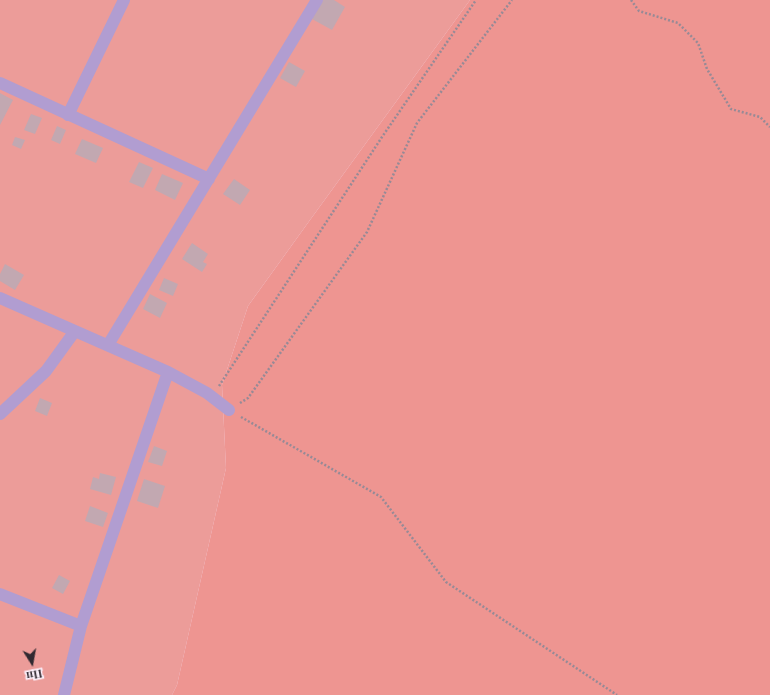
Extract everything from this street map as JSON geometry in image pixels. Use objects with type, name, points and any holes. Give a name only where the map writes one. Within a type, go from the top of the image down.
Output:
[{"type":"street","points":[[68,115],[124,0]]},
{"type":"street","points":[[108,345],[317,0]]},
{"type":"street","points":[[0,83],[209,179]]},
{"type":"street","points":[[0,298],[168,372],[207,393],[229,410]]},
{"type":"street","points":[[0,414],[46,371],[76,331]]},
{"type":"street","points":[[64,695],[81,626],[168,372]]},
{"type":"street","points":[[0,594],[81,626]]},
{"type":"path","points":[[207,393],[218,388],[382,137],[476,0]]},
{"type":"path","points":[[512,0],[417,123],[367,232],[248,398],[229,410],[381,497],[446,582],[617,695]]},
{"type":"path","points":[[631,0],[639,11],[678,23],[698,43],[707,69],[731,109],[760,117],[770,127]]},
{"type":"shaded area","points":[[0,0],[470,0],[248,306],[222,385],[226,468],[177,685],[172,695],[0,695]]},
{"type":"shaded area","points":[[470,0],[770,0],[770,695],[172,695],[177,685],[226,468],[222,385],[248,306]]},
{"type":"building","points":[[323,0],[334,0],[345,7],[332,30],[312,19]]},
{"type":"building","points":[[289,62],[305,71],[296,87],[280,78]]},
{"type":"building","points":[[0,93],[13,100],[0,125]]},
{"type":"building","points":[[31,114],[42,118],[35,134],[24,130]]},
{"type":"building","points":[[57,126],[66,130],[60,144],[51,140]]},
{"type":"building","points":[[15,137],[25,140],[21,149],[12,145]]},
{"type":"building","points":[[82,139],[103,148],[96,163],[75,154]]},
{"type":"building","points":[[139,162],[153,168],[143,188],[129,182]]},
{"type":"building","points":[[162,174],[183,183],[175,200],[155,190]]},
{"type":"building","points":[[234,179],[250,190],[240,205],[223,194]]},
{"type":"building","points":[[192,243],[208,254],[203,262],[207,264],[202,272],[182,259]]},
{"type":"building","points":[[5,264],[24,275],[15,290],[0,281],[0,274]]},
{"type":"building","points":[[164,278],[178,284],[173,296],[159,290]]},
{"type":"building","points":[[150,294],[167,303],[160,318],[143,309]]},
{"type":"building","points":[[40,398],[52,403],[47,416],[35,411]]},
{"type":"building","points":[[154,446],[167,451],[162,466],[148,462]]},
{"type":"building","points":[[100,473],[116,477],[111,495],[90,489],[93,477],[99,479]]},
{"type":"building","points":[[144,479],[165,486],[158,508],[137,501]]},
{"type":"building","points":[[90,506],[108,513],[103,527],[85,521]]},
{"type":"building","points":[[59,575],[70,581],[63,594],[52,588]]}]
